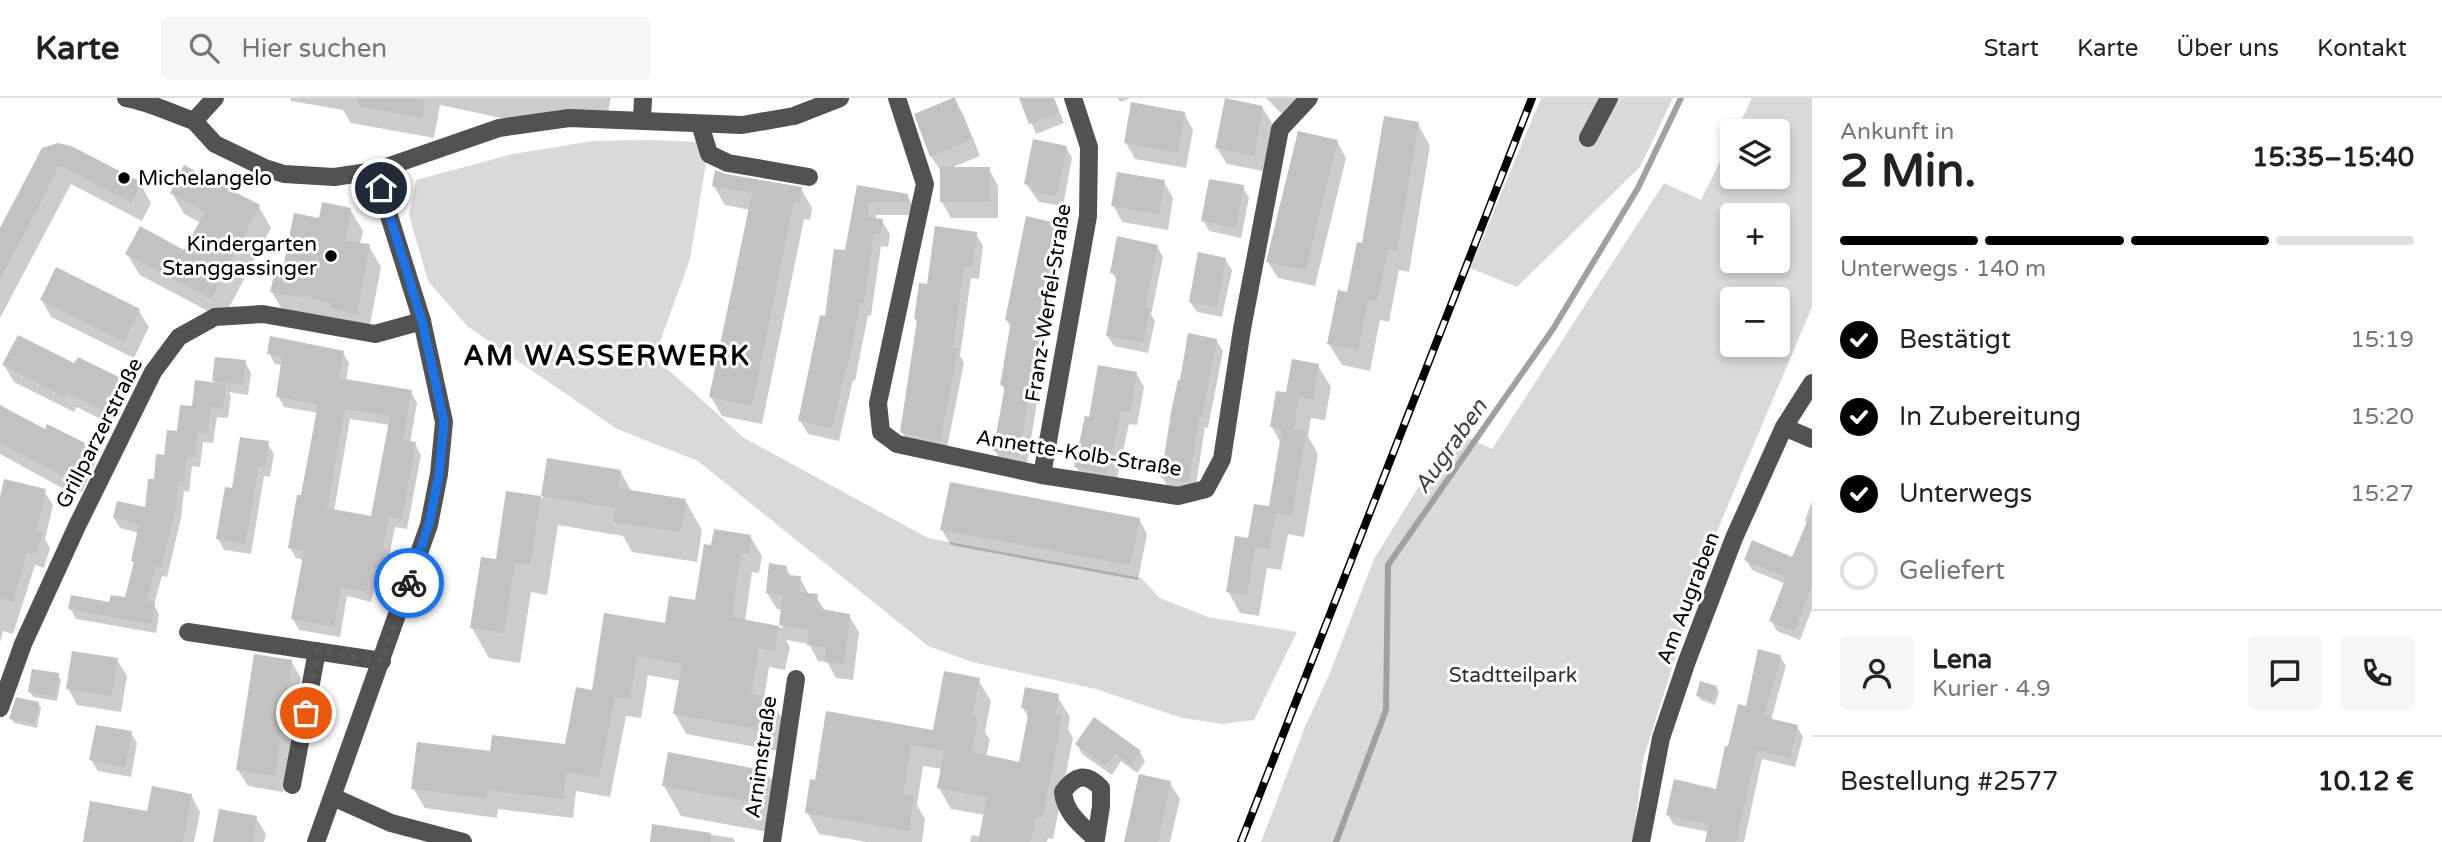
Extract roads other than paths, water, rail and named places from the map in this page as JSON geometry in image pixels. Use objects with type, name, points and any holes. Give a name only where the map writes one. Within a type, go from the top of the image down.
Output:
[{"type":"street","points":[[136,98],[194,121],[215,145],[265,168],[285,174],[334,177],[375,170],[499,128],[569,118],[742,125],[793,116],[840,98]]},
{"type":"street","points":[[194,121],[215,98]]},
{"type":"street","points":[[642,120],[643,98]]},
{"type":"street","name":"Annette-Kolb-Straße","points":[[897,98],[925,184],[878,403],[881,432],[897,444],[1042,475],[1178,496],[1206,489],[1222,458],[1242,329],[1280,129],[1309,98]]},
{"type":"street","name":"Franz-Werfel-Straße","points":[[1042,475],[1088,216],[1088,147],[1073,98]]},
{"type":"street","points":[[1588,138],[1609,98]]},
{"type":"street","points":[[700,124],[709,154],[719,159],[728,163],[809,177]]},
{"type":"street","points":[[316,842],[429,524],[439,474],[444,422],[422,321],[375,170]]},
{"type":"street","name":"Grillparzerstraße","points":[[0,708],[23,644],[77,526],[153,372],[178,337],[215,317],[263,314],[375,334],[422,321]]},
{"type":"street","name":"Am Augraben","points":[[1641,842],[1661,738],[1687,660],[1734,538],[1784,427],[1812,383]]},
{"type":"street","points":[[1784,427],[1812,439]]},
{"type":"street","points":[[188,632],[382,661]]},
{"type":"street","points":[[292,785],[317,651]]},
{"type":"street","name":"Arnimstraße","points":[[772,842],[796,679]]},
{"type":"street","points":[[333,797],[391,823],[463,842]]},
{"type":"waterway","name":"Augraben","points":[[1336,842],[1386,710],[1388,565],[1553,329],[1638,188],[1681,98]]},
{"type":"railway","points":[[1241,842],[1532,98]]},
{"type":"place","name":"Michelangelo","points":[[124,178]]},
{"type":"place","name":"Kindergarten Stanggassinger","points":[[331,256]]},
{"type":"district","name":"AM WASSERWERK","points":[[607,355]]},
{"type":"park label","name":"Stadtteilpark","points":[[1513,675]]}]
